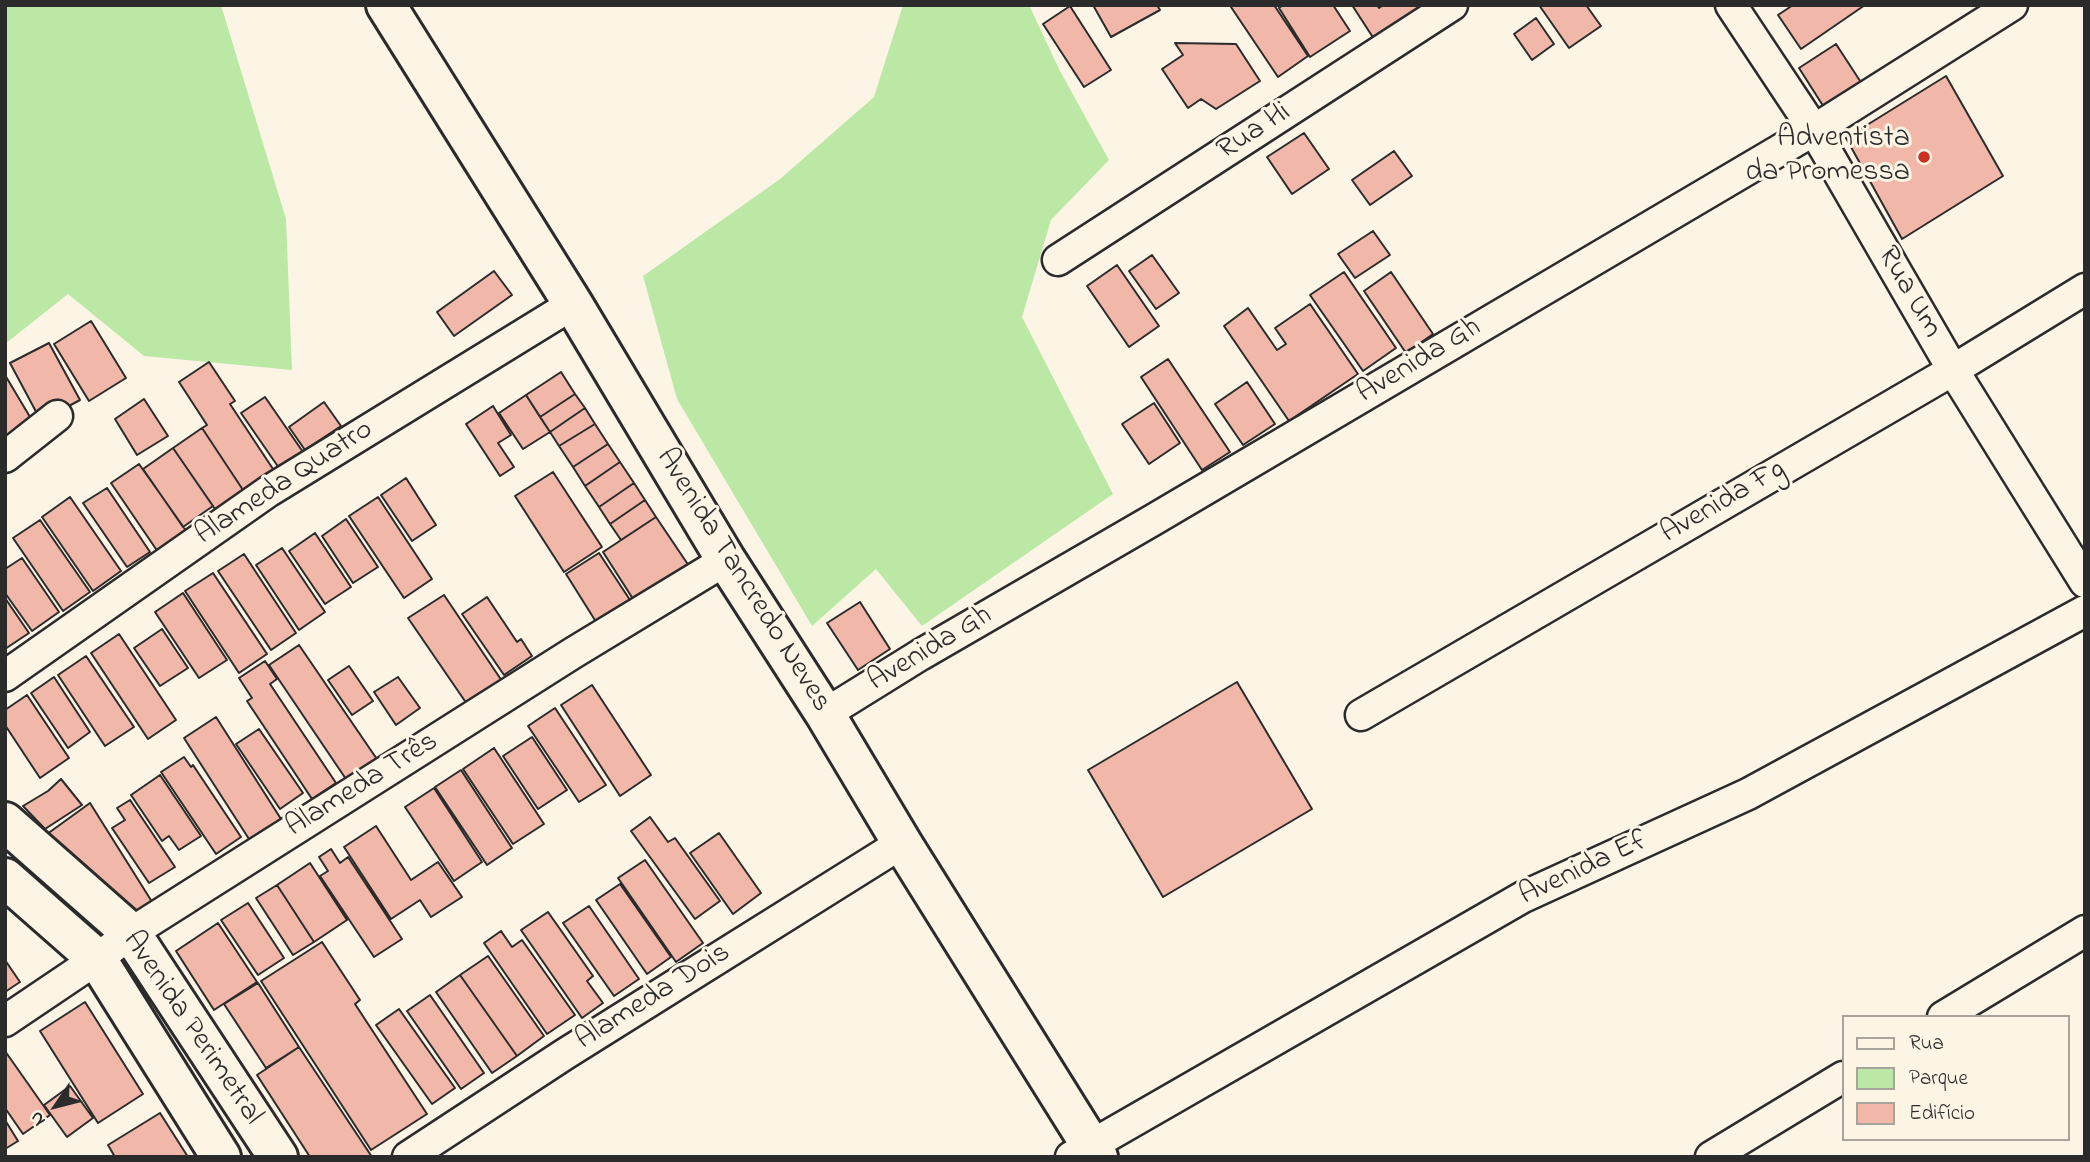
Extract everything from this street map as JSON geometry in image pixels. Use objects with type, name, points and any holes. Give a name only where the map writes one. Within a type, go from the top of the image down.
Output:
[{"type":"street","name":"Avenida Tancredo Neves","points":[[386,5],[573,304],[726,561],[825,714],[1086,1153]]},
{"type":"street","name":"Rua Hi","points":[[1058,260],[1452,5]]},
{"type":"street","name":"Rua Um","points":[[1731,5],[1814,130],[1953,370],[2085,582]]},
{"type":"street","name":"Avenida Gh","points":[[825,714],[920,655],[1814,130],[2012,5]]},
{"type":"street","name":"Avenida Fg","points":[[1361,715],[1953,370],[2085,289]]},
{"type":"street","name":"Alameda Quatro","points":[[5,676],[269,491],[573,304]]},
{"type":"street","points":[[5,457],[57,416]]},
{"type":"street","name":"Alameda Três","points":[[5,1021],[131,933],[573,653],[726,561]]},
{"type":"street","name":"Avenida Ef","points":[[1086,1153],[1523,897],[1748,794],[2085,611]]},
{"type":"street","name":"Avenida Perimetral","points":[[5,822],[131,933],[278,1157]]},
{"type":"street","name":"Alameda Dois","points":[[408,1157],[576,1047],[902,843]]},
{"type":"street","name":"Avenida Perimetral","points":[[5,878],[97,959],[222,1157]]},
{"type":"street","points":[[1946,1015],[2085,931]]},
{"type":"street","points":[[1712,1157],[1842,1078]]},
{"type":"green space","points":[[5,5],[221,5],[286,219],[292,370],[144,356],[68,294],[5,344]]},
{"type":"green space","points":[[903,5],[1029,5],[1059,69],[1109,160],[1051,220],[1022,317],[1113,494],[922,626],[876,569],[812,626],[677,399],[643,276],[780,179],[874,97]]},
{"type":"building","points":[[1093,5],[1157,5],[1160,10],[1111,37]]},
{"type":"building","points":[[1274,5],[1308,56],[1278,77],[1231,7]]},
{"type":"building","points":[[1283,5],[1333,5],[1350,31],[1310,57],[1279,8]]},
{"type":"building","points":[[1352,5],[1377,5],[1379,8],[1383,5],[1424,5],[1374,39]]},
{"type":"building","points":[[1539,5],[1586,5],[1601,26],[1569,48]]},
{"type":"building","points":[[1793,5],[1865,5],[1801,49],[1778,15]]},
{"type":"building","points":[[1070,6],[1111,70],[1084,87],[1043,24]]},
{"type":"building","points":[[1536,18],[1554,44],[1532,60],[1514,34]]},
{"type":"building","points":[[1175,43],[1236,44],[1260,81],[1216,109],[1201,99],[1188,108],[1162,69],[1183,55]]},
{"type":"building","points":[[1836,44],[1864,87],[1827,112],[1799,68]]},
{"type":"building","name":"Adventista da Promessa","points":[[1946,76],[2003,176],[1902,239],[1846,138]]},
{"type":"building","points":[[1304,133],[1329,169],[1292,194],[1267,157]]},
{"type":"building","points":[[1394,151],[1412,176],[1370,205],[1352,180]]},
{"type":"building","points":[[1373,231],[1390,255],[1355,278],[1338,254]]},
{"type":"building","points":[[1152,255],[1179,293],[1156,309],[1129,271]]},
{"type":"building","points":[[1117,265],[1159,326],[1129,347],[1087,286]]},
{"type":"building","points":[[494,271],[512,295],[454,336],[437,312]]},
{"type":"building","points":[[1344,272],[1396,348],[1363,371],[1310,295]]},
{"type":"building","points":[[1391,272],[1433,334],[1406,353],[1364,291]]},
{"type":"building","points":[[1310,304],[1358,374],[1289,421],[1224,326],[1248,308],[1277,350],[1286,344],[1275,328]]},
{"type":"building","points":[[91,321],[126,378],[89,401],[54,344]]},
{"type":"building","points":[[49,343],[80,400],[41,421],[10,363]]},
{"type":"building","points":[[1168,359],[1230,452],[1202,470],[1141,377]]},
{"type":"building","points":[[209,362],[235,401],[230,404],[275,472],[245,493],[202,428],[207,425],[179,382]]},
{"type":"building","points":[[561,372],[575,394],[540,417],[526,395]]},
{"type":"building","points":[[5,375],[33,422],[5,439]]},
{"type":"building","points":[[1247,382],[1275,424],[1243,445],[1215,404]]},
{"type":"building","points":[[575,394],[585,408],[550,432],[540,417]]},
{"type":"building","points":[[526,395],[550,432],[523,449],[499,413]]},
{"type":"building","points":[[265,397],[303,452],[279,468],[241,413]]},
{"type":"building","points":[[144,399],[168,436],[137,455],[115,419]]},
{"type":"building","points":[[324,402],[341,426],[305,450],[289,427]]},
{"type":"building","points":[[1154,403],[1180,443],[1149,464],[1122,424]]},
{"type":"building","points":[[493,406],[511,435],[498,443],[514,467],[500,476],[466,424]]},
{"type":"building","points":[[585,408],[595,424],[559,446],[550,432]]},
{"type":"building","points":[[595,424],[608,444],[573,467],[559,446]]},
{"type":"building","points":[[202,428],[245,493],[217,512],[173,448]]},
{"type":"building","points":[[608,444],[620,462],[585,486],[573,467]]},
{"type":"building","points":[[173,448],[213,506],[183,527],[143,469]]},
{"type":"building","points":[[620,462],[634,483],[599,507],[585,486]]},
{"type":"building","points":[[139,464],[187,532],[158,552],[111,483]]},
{"type":"building","points":[[553,472],[602,547],[564,572],[515,496]]},
{"type":"building","points":[[406,478],[436,525],[412,541],[381,495]]},
{"type":"building","points":[[634,483],[645,500],[610,524],[599,507]]},
{"type":"building","points":[[107,488],[150,552],[127,567],[83,503]]},
{"type":"building","points":[[70,497],[121,571],[93,591],[42,517]]},
{"type":"building","points":[[378,497],[432,579],[404,598],[349,516]]},
{"type":"building","points":[[645,500],[656,517],[621,540],[610,524]]},
{"type":"building","points":[[656,517],[689,566],[635,602],[603,552]]},
{"type":"building","points":[[346,519],[378,567],[353,583],[322,536]]},
{"type":"building","points":[[40,520],[90,592],[63,611],[13,538]]},
{"type":"building","points":[[315,533],[351,587],[325,604],[289,551]]},
{"type":"building","points":[[282,548],[325,612],[299,630],[256,565]]},
{"type":"building","points":[[599,553],[632,603],[598,625],[566,574]]},
{"type":"building","points":[[244,554],[296,633],[271,650],[218,571]]},
{"type":"building","points":[[22,558],[59,612],[32,631],[5,593],[5,569]]},
{"type":"building","points":[[213,573],[267,654],[239,673],[185,591]]},
{"type":"building","points":[[183,593],[227,660],[199,678],[155,612]]},
{"type":"building","points":[[444,595],[504,684],[469,707],[408,618]]},
{"type":"building","points":[[487,597],[517,642],[521,639],[532,656],[504,675],[462,614]]},
{"type":"building","points":[[5,598],[29,633],[5,649]]},
{"type":"building","points":[[860,602],[890,649],[858,670],[827,623]]},
{"type":"building","points":[[162,629],[188,668],[160,686],[134,648]]},
{"type":"building","points":[[119,634],[176,720],[148,739],[91,653]]},
{"type":"building","points":[[299,645],[383,768],[352,788],[269,665]]},
{"type":"building","points":[[86,656],[134,727],[105,746],[58,675]]},
{"type":"building","points":[[265,661],[277,679],[270,684],[336,783],[312,799],[247,701],[252,698],[239,678]]},
{"type":"building","points":[[349,666],[373,701],[352,715],[328,680]]},
{"type":"building","points":[[54,677],[90,732],[68,748],[31,693]]},
{"type":"building","points":[[398,677],[420,708],[396,725],[374,692]]},
{"type":"building","points":[[1237,682],[1312,809],[1163,897],[1088,770]]},
{"type":"building","points":[[592,685],[651,775],[620,796],[561,705]]},
{"type":"building","points":[[27,695],[69,758],[40,778],[5,725],[5,710]]},
{"type":"building","points":[[555,708],[606,785],[579,802],[528,726]]},
{"type":"building","points":[[216,717],[281,819],[249,839],[184,738]]},
{"type":"building","points":[[259,729],[303,793],[280,809],[236,744]]},
{"type":"building","points":[[532,737],[567,790],[538,809],[503,756]]},
{"type":"building","points":[[494,748],[544,824],[513,844],[463,769]]},
{"type":"building","points":[[184,757],[191,767],[193,765],[241,837],[216,854],[161,772]]},
{"type":"building","points":[[461,770],[512,848],[487,865],[435,787]]},
{"type":"building","points":[[160,775],[201,836],[179,850],[169,836],[162,841],[131,795]]},
{"type":"building","points":[[61,779],[82,805],[45,829],[23,806],[48,791]]},
{"type":"building","points":[[434,788],[482,862],[454,881],[405,807]]},
{"type":"building","points":[[130,800],[175,867],[149,883],[112,828],[125,820],[117,808]]},
{"type":"building","points":[[90,803],[154,905],[135,918],[43,837]]},
{"type":"building","points":[[650,817],[668,842],[675,838],[720,901],[695,919],[631,831]]},
{"type":"building","points":[[376,826],[411,880],[438,862],[462,897],[431,917],[420,900],[391,919],[344,847]]},
{"type":"building","points":[[719,833],[761,893],[733,914],[690,853]]},
{"type":"building","points":[[331,849],[340,863],[348,857],[402,939],[374,957],[320,876],[328,871],[319,857]]},
{"type":"building","points":[[645,860],[703,943],[676,962],[618,878]]},
{"type":"building","points":[[310,863],[347,920],[314,942],[277,885]]},
{"type":"building","points":[[620,884],[671,957],[647,974],[596,900]]},
{"type":"building","points":[[277,885],[314,942],[293,955],[256,898]]},
{"type":"building","points":[[248,903],[284,958],[258,975],[221,920]]},
{"type":"building","points":[[589,906],[639,979],[614,996],[563,923]]},
{"type":"building","points":[[548,912],[593,976],[587,981],[603,1003],[582,1018],[521,930]]},
{"type":"building","points":[[218,923],[257,982],[214,1010],[176,951]]},
{"type":"building","points":[[501,931],[512,947],[522,940],[575,1015],[547,1034],[484,943]]},
{"type":"building","points":[[322,942],[360,1000],[355,1004],[427,1114],[371,1150],[261,981]]},
{"type":"building","points":[[488,956],[544,1036],[517,1056],[460,975]]},
{"type":"building","points":[[5,960],[20,982],[5,992]]},
{"type":"building","points":[[460,975],[517,1056],[492,1073],[436,992]]},
{"type":"building","points":[[258,983],[299,1047],[266,1068],[224,1004]]},
{"type":"building","points":[[430,995],[484,1073],[461,1089],[407,1011]]},
{"type":"building","points":[[85,1002],[143,1094],[98,1123],[40,1031]]},
{"type":"building","points":[[399,1009],[455,1088],[432,1104],[376,1025]]},
{"type":"building","points":[[299,1047],[372,1157],[310,1157],[257,1075]]},
{"type":"building","points":[[5,1051],[50,1115],[23,1134],[5,1108]]},
{"type":"building","points":[[70,1086],[93,1118],[67,1137],[44,1105]]},
{"type":"building","points":[[160,1113],[188,1157],[115,1157],[108,1145]]},
{"type":"building","points":[[5,1120],[18,1141],[5,1149]]},
{"type":"place","name":"Adventista da Promessa","points":[[1924,157]]}]
